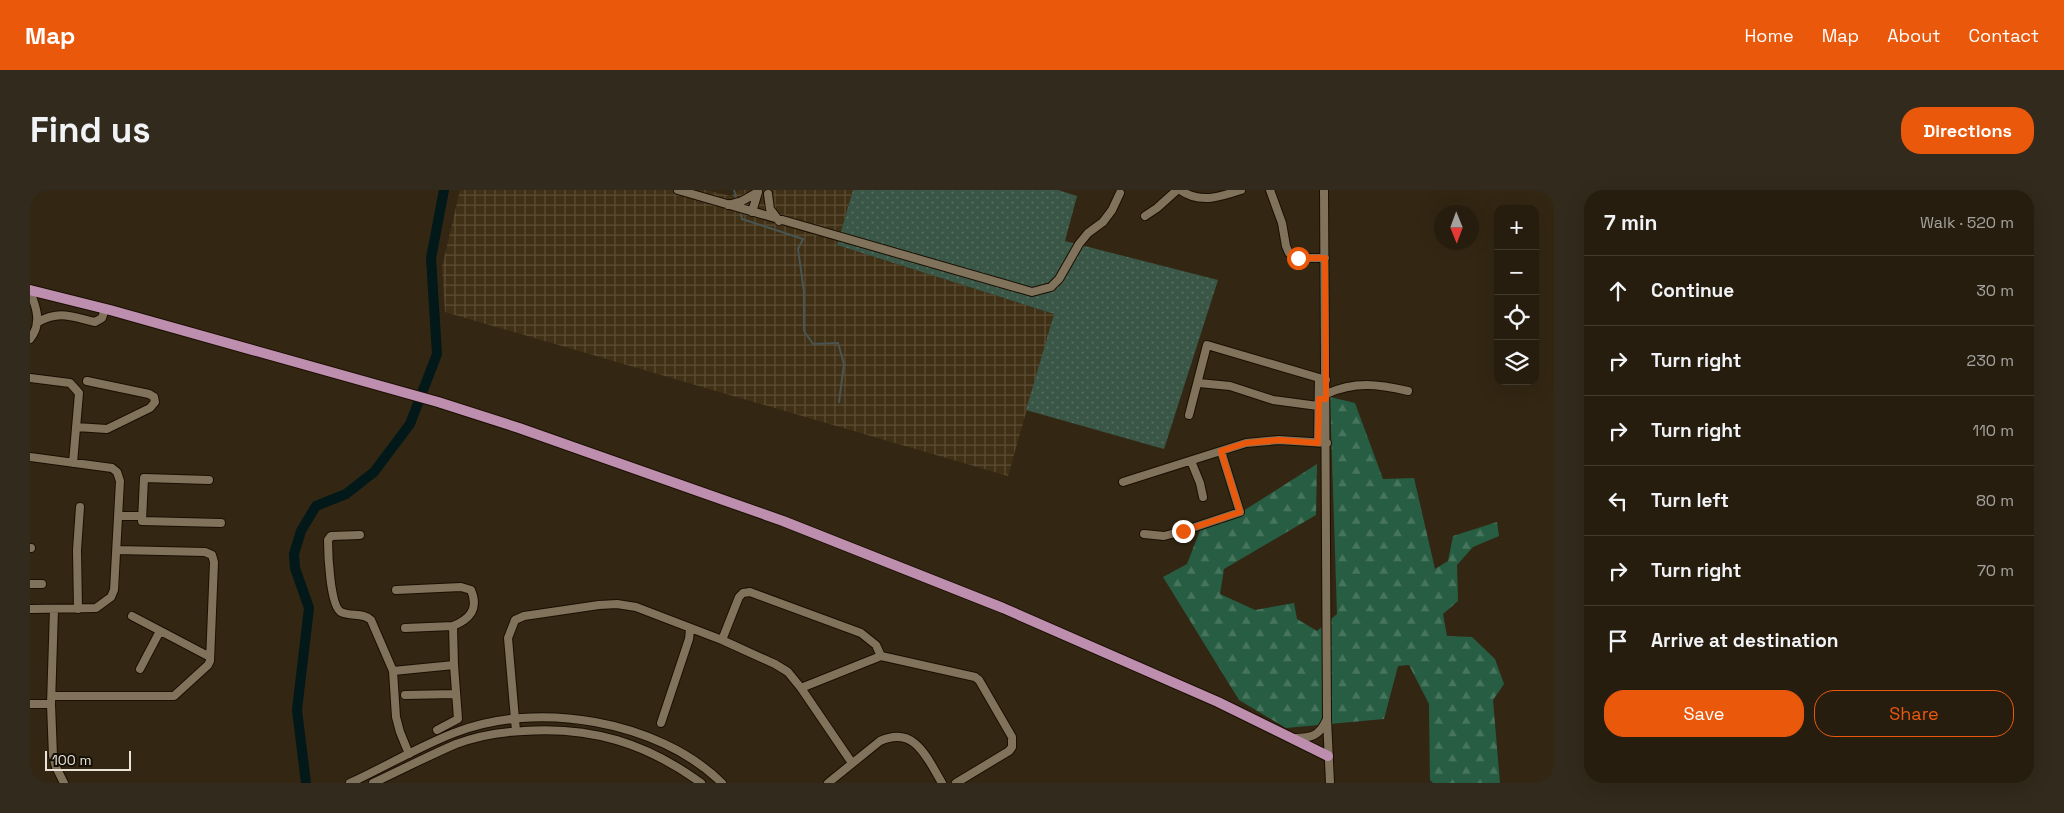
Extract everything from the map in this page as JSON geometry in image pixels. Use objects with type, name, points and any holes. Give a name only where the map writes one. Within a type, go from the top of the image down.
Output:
[{"type":"main road","points":[[30,291],[105,309],[438,402],[528,431],[783,521],[1003,608],[1218,702],[1295,738],[1328,756]]},
{"type":"street","points":[[678,190],[762,216],[1032,292],[1051,287],[1059,279],[1079,244],[1088,233],[1103,222],[1112,210],[1120,193]]},
{"type":"street","points":[[1145,216],[1178,190],[1202,199],[1219,197],[1241,190]]},
{"type":"street","points":[[1270,190],[1282,223],[1289,253],[1298,258],[1325,258]]},
{"type":"street","points":[[1318,443],[1322,400],[1325,258],[1324,190]]},
{"type":"street","points":[[727,205],[742,201],[759,191]]},
{"type":"street","points":[[752,212],[759,191]]},
{"type":"street","points":[[762,216],[768,192]]},
{"type":"street","points":[[768,192],[770,209],[780,221]]},
{"type":"street","points":[[30,291],[36,307],[38,322],[35,334],[30,340]]},
{"type":"street","points":[[36,307],[50,315]]},
{"type":"street","points":[[38,322],[50,315],[62,314],[94,322],[102,318],[105,309]]},
{"type":"street","points":[[1189,415],[1207,345],[1322,379]]},
{"type":"street","points":[[30,378],[70,383],[79,393],[73,463]]},
{"type":"street","points":[[76,426],[107,429],[150,408],[155,402],[154,397],[149,394],[86,381]]},
{"type":"street","points":[[1198,383],[1230,386],[1273,400],[1322,400],[1350,385],[1379,384],[1408,391]]},
{"type":"street","points":[[1322,400],[1327,443],[1327,719],[1330,783]]},
{"type":"street","points":[[1122,482],[1246,443],[1279,440],[1327,443]]},
{"type":"street","points":[[1144,534],[1164,536],[1240,512],[1221,451]]},
{"type":"street","points":[[30,457],[112,468],[117,472],[120,481],[114,590],[111,597],[96,608],[30,609]]},
{"type":"street","points":[[1191,461],[1200,483],[1203,497]]},
{"type":"street","points":[[209,480],[144,478],[142,521],[221,523]]},
{"type":"street","points":[[78,609],[77,550],[80,507]]},
{"type":"street","points":[[118,516],[142,516]]},
{"type":"street","points":[[360,535],[331,536],[328,540],[330,575],[337,608],[342,612],[364,616],[371,620],[393,671],[396,717],[409,754]]},
{"type":"street","points":[[30,704],[51,700],[174,696],[208,665],[210,657],[214,562],[212,555],[205,552],[117,550]]},
{"type":"street","points":[[30,584],[42,584]]},
{"type":"street","points":[[396,590],[461,587],[470,590],[473,596],[472,614],[463,622],[453,626],[405,628]]},
{"type":"street","points":[[722,640],[739,597],[743,593],[750,592],[861,633],[876,645],[881,656]]},
{"type":"street","points":[[516,731],[508,638],[515,620],[534,614],[617,604],[636,608],[690,630],[722,640],[775,664],[788,672],[852,763]]},
{"type":"street","points":[[54,609],[51,700],[53,756],[64,783]]},
{"type":"street","points":[[132,616],[210,657]]},
{"type":"street","points":[[437,730],[458,719],[453,626]]},
{"type":"street","points":[[661,723],[690,640],[690,630]]},
{"type":"street","points":[[140,669],[160,631]]},
{"type":"street","points":[[801,688],[881,656],[970,675],[979,680],[1012,737],[1012,747],[1009,751],[956,783]]},
{"type":"street","points":[[393,671],[454,665]]},
{"type":"street","points":[[405,695],[456,694]]},
{"type":"street","points":[[350,783],[454,733],[498,722],[552,718],[581,720],[627,730],[658,741],[688,757],[722,783]]},
{"type":"street","points":[[1295,738],[1316,736],[1323,728],[1327,719]]},
{"type":"street","points":[[373,783],[456,744],[480,737],[516,731],[551,729],[580,731],[607,736],[653,753],[680,768],[701,783]]},
{"type":"street","points":[[828,783],[880,741],[890,737],[901,736],[912,740],[920,748],[942,783]]},
{"type":"shaded area","points":[[460,190],[706,190],[731,196],[739,190],[853,190],[837,245],[1054,314],[1008,476],[445,312],[442,267]]},
{"type":"green space","points":[[853,190],[1058,190],[1077,196],[1065,241],[1218,280],[1164,449],[1026,410],[1054,314],[837,245]]},
{"type":"green space","points":[[1330,397],[1355,403],[1383,479],[1414,478],[1435,569],[1448,561],[1453,536],[1497,522],[1499,536],[1473,547],[1457,565],[1458,601],[1443,614],[1447,636],[1472,637],[1495,659],[1504,684],[1493,700],[1500,783],[1433,783],[1430,780],[1429,704],[1409,665],[1398,666],[1384,719],[1286,728],[1239,700],[1163,577],[1187,564],[1201,528],[1240,513],[1317,464],[1316,515],[1224,569],[1220,594],[1255,610],[1294,603],[1297,619],[1317,631],[1337,614]]},
{"type":"waterway","points":[[306,783],[297,710],[309,608],[295,568],[294,554],[301,531],[316,506],[346,494],[374,472],[410,424],[437,354],[431,258],[444,190]]},
{"type":"waterway","points":[[734,190],[737,200]]},
{"type":"waterway","points":[[741,214],[742,219],[803,239],[798,249],[804,292],[804,331],[813,344],[838,343],[844,364],[839,402]]},
{"type":"route","points":[[1183,531],[1240,512],[1238,500],[1229,479],[1221,451],[1246,443],[1279,440],[1318,443],[1319,399],[1326,399],[1325,258],[1298,258]]}]
